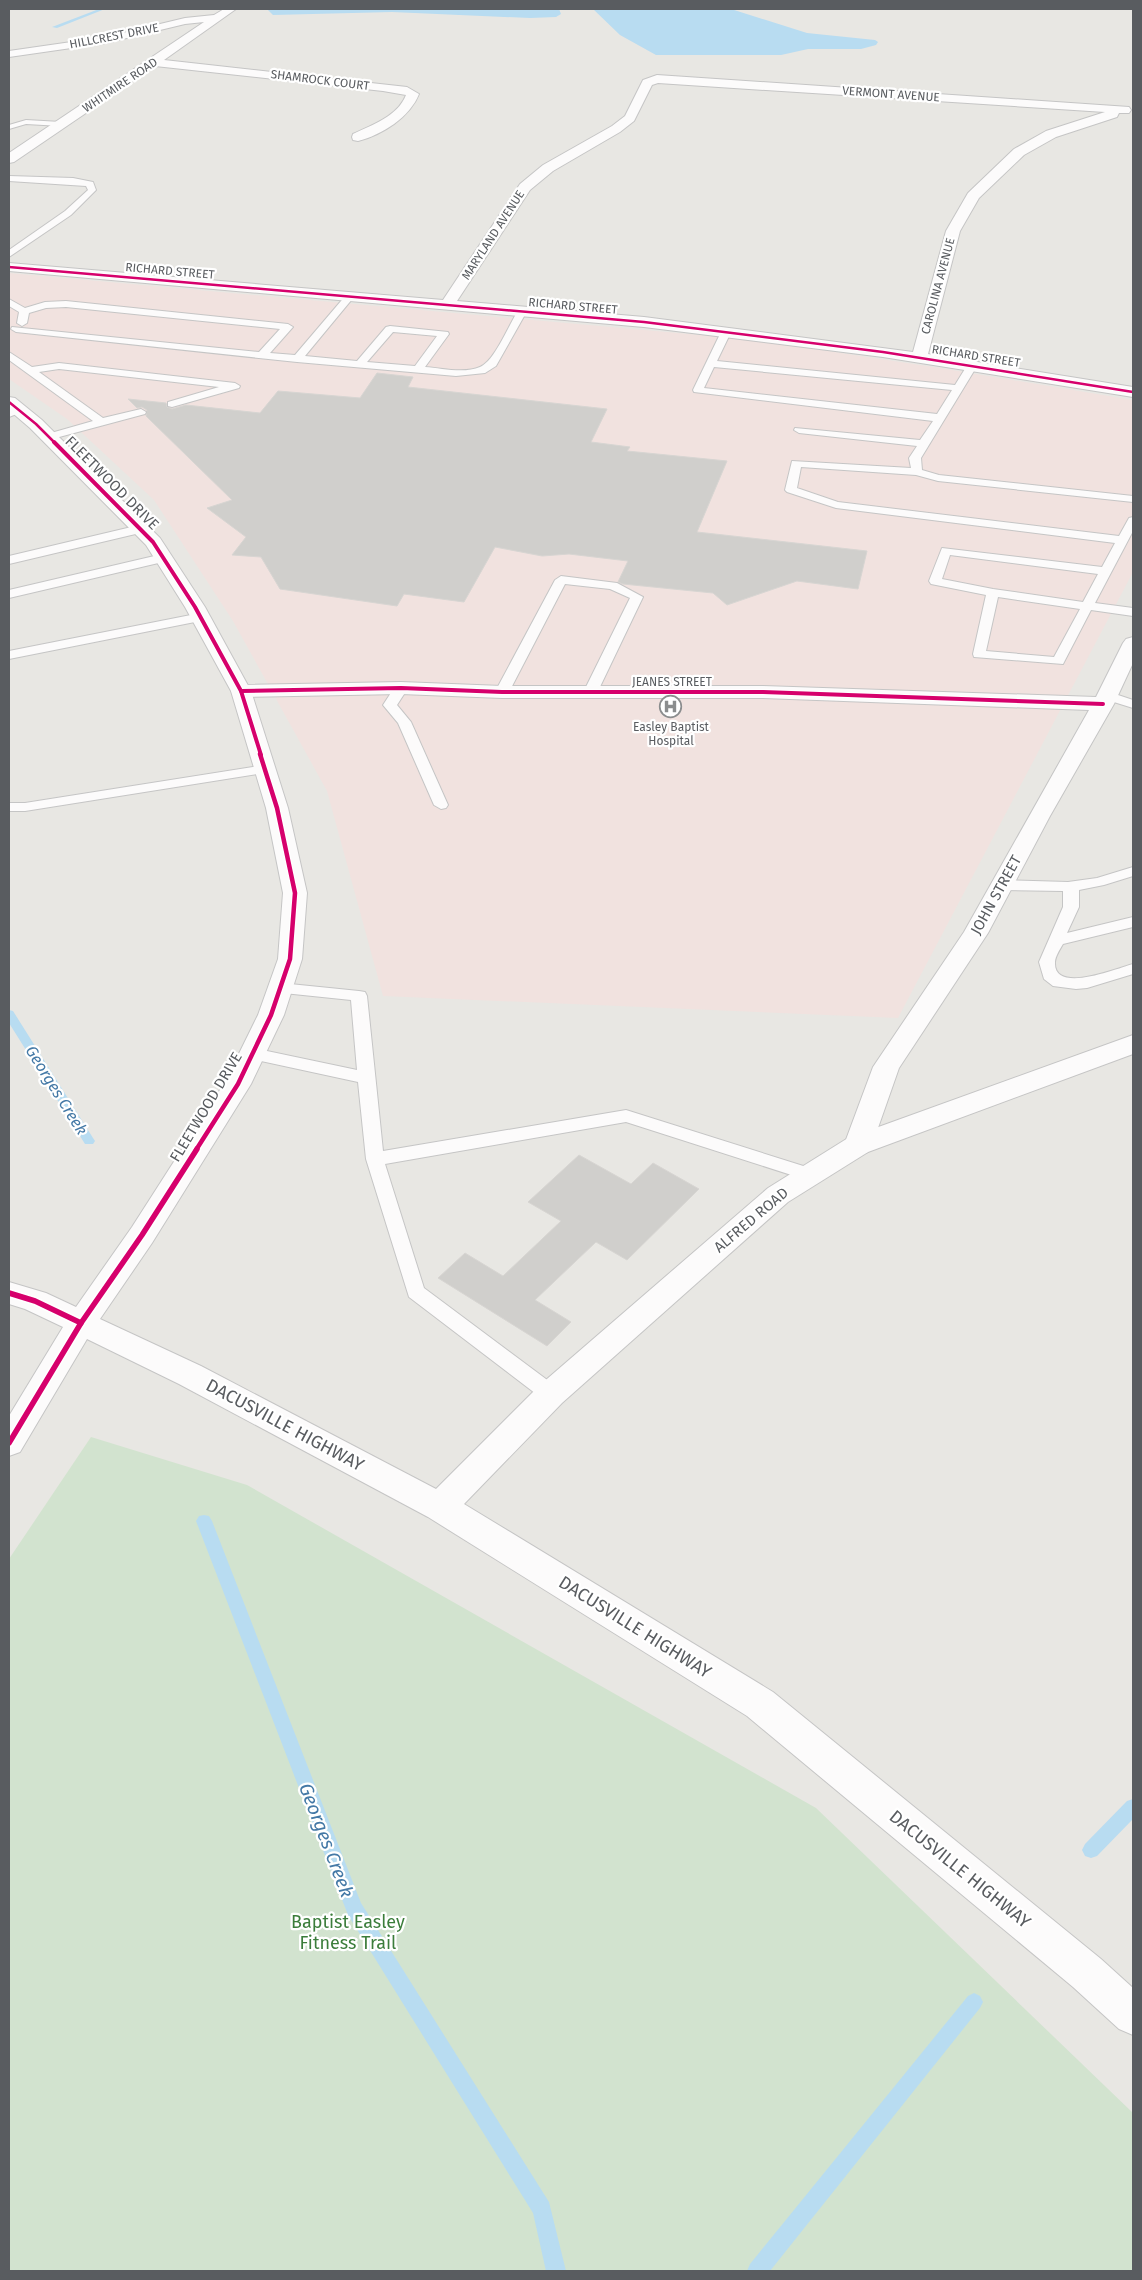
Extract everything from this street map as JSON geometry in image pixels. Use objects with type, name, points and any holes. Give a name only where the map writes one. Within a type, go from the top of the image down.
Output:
[{"type":"street","name":"WHITMIRE ROAD","points":[[9,159],[231,9]]},
{"type":"street","name":"HILLCREST DRIVE","points":[[9,54],[106,40],[185,21],[219,16]]},
{"type":"street","name":"SHAMROCK COURT","points":[[154,62],[383,87],[413,94],[411,102],[392,119],[358,137]]},
{"type":"street","name":"VERMONT AVENUE","points":[[657,79],[1129,109]]},
{"type":"street","name":"MARYLAND AVENUE","points":[[447,304],[525,187],[548,168],[616,129],[630,118],[647,83],[657,79]]},
{"type":"street","name":"CAROLINA AVENUE","points":[[919,358],[953,231],[972,196],[1019,152],[1051,134],[1129,109]]},
{"type":"street","name":"RICHARD STREET","points":[[9,267],[447,304],[726,332],[919,358],[1133,392]]},
{"type":"street","name":"FLEETWOOD DRIVE","points":[[9,1443],[81,1324],[142,1235],[238,1084],[271,1015],[290,959],[295,893],[277,808],[240,691],[201,617],[153,542],[48,437],[12,409]]},
{"type":"street","name":"JOHN STREET","points":[[858,1145],[886,1067],[976,933],[1104,700],[1133,642]]},
{"type":"street","name":"JEANES STREET","points":[[240,691],[402,688],[502,692],[763,692],[1104,700]]},
{"type":"street","name":"ALFRED ROAD","points":[[440,1507],[551,1394],[778,1194],[858,1145],[1133,1044]]},
{"type":"street","name":"DACUSVILLE HIGHWAY","points":[[9,1293],[35,1301],[190,1375],[440,1507],[760,1704],[1087,1973],[1133,2015]]},
{"type":"lane","points":[[9,127],[26,122],[61,124]]},
{"type":"lane","points":[[9,178],[73,181],[90,184],[92,190],[68,213],[9,254]]},
{"type":"lane","points":[[297,358],[350,296]]},
{"type":"lane","points":[[9,302],[24,311],[45,305],[66,304],[288,327],[262,355]]},
{"type":"lane","points":[[12,332],[22,323],[24,311]]},
{"type":"lane","points":[[12,332],[456,373],[481,370],[492,364],[522,311]]},
{"type":"lane","points":[[360,364],[390,329],[444,334],[417,370]]},
{"type":"lane","points":[[726,332],[698,390],[939,418]]},
{"type":"lane","points":[[9,355],[101,422]]},
{"type":"lane","points":[[710,364],[958,388]]},
{"type":"lane","points":[[30,370],[60,366],[235,386],[172,404]]},
{"type":"lane","points":[[917,472],[915,458],[972,366]]},
{"type":"lane","points":[[48,437],[141,412]]},
{"type":"lane","points":[[798,430],[924,444]]},
{"type":"lane","points":[[1122,540],[836,505],[791,490],[796,463],[917,472],[938,478],[1133,499]]},
{"type":"lane","points":[[993,593],[979,654],[1058,661],[1133,520]]},
{"type":"lane","points":[[9,560],[140,529]]},
{"type":"lane","points":[[1106,571],[946,551],[935,581],[993,593],[1133,612]]},
{"type":"lane","points":[[9,594],[163,558]]},
{"type":"lane","points":[[502,692],[561,580],[613,586],[638,597],[592,691]]},
{"type":"lane","points":[[9,655],[127,634],[201,617]]},
{"type":"lane","points":[[402,688],[390,705],[404,722],[441,805]]},
{"type":"lane","points":[[1104,700],[1133,704]]},
{"type":"lane","points":[[9,807],[25,807],[265,769]]},
{"type":"lane","points":[[1002,884],[1059,889],[1071,888],[1087,886],[1133,871]]},
{"type":"lane","points":[[1071,888],[1071,907],[1047,962],[1050,975],[1059,982],[1086,984],[1133,970]]},
{"type":"lane","points":[[1056,941],[1133,922]]},
{"type":"lane","points":[[280,988],[359,996],[375,1158],[416,1292],[551,1394]]},
{"type":"lane","points":[[253,1054],[366,1078]]},
{"type":"lane","points":[[375,1158],[626,1116],[810,1175]]},
{"type":"shaded area","name":"Easley Baptist Hospital","points":[[9,273],[756,340],[1133,400],[1133,572],[898,1018],[383,996],[327,791],[233,621],[154,500],[67,419],[9,379]]},
{"type":"green space","name":"Baptist Easley Fitness Trail","points":[[91,1437],[247,1485],[816,1808],[1133,2113],[1133,2271],[9,2271],[9,1559]]},
{"type":"water","points":[[267,9],[559,9],[561,14],[556,17],[530,18],[392,12],[273,15]]},
{"type":"water","points":[[593,9],[731,9],[807,33],[875,40],[878,42],[876,45],[861,49],[808,49],[781,55],[656,55],[620,35]]},
{"type":"building","points":[[377,373],[413,377],[408,387],[607,409],[591,442],[630,447],[627,451],[727,461],[697,532],[867,551],[858,589],[797,581],[727,605],[713,593],[618,582],[628,561],[569,554],[542,556],[495,547],[464,602],[404,594],[397,606],[280,589],[261,557],[232,555],[246,537],[207,508],[232,500],[146,416],[147,410],[142,407],[137,408],[128,399],[166,403],[167,407],[172,409],[186,405],[260,413],[278,391],[360,398]]},
{"type":"building","points":[[579,1155],[631,1184],[653,1163],[699,1189],[627,1260],[596,1242],[535,1300],[571,1322],[547,1346],[438,1278],[465,1253],[503,1276],[561,1221],[528,1202]]},
{"type":"waterway","name":"Georges Creek","points":[[55,27],[103,9]]},
{"type":"waterway","name":"Georges Creek","points":[[9,1014],[89,1141]]},
{"type":"waterway","name":"Georges Creek","points":[[204,1521],[354,1909],[542,2209],[556,2271]]},
{"type":"waterway","points":[[1091,1850],[1133,1807]]},
{"type":"waterway","points":[[757,2271],[974,2002]]},
{"type":"cycle path","points":[[9,267],[644,322],[883,352],[1133,392]]},
{"type":"cycle path","points":[[9,402],[36,424],[153,542],[195,607],[241,691],[277,808],[295,893],[290,959],[271,1015],[238,1084],[142,1235],[81,1323],[9,1443]]},
{"type":"cycle path","points":[[241,691],[401,688],[502,692],[763,692],[1103,704]]},
{"type":"cycle path","points":[[9,1293],[35,1301],[81,1323]]},
{"type":"place","name":"Easley Baptist Hospital","points":[[671,706]]}]
